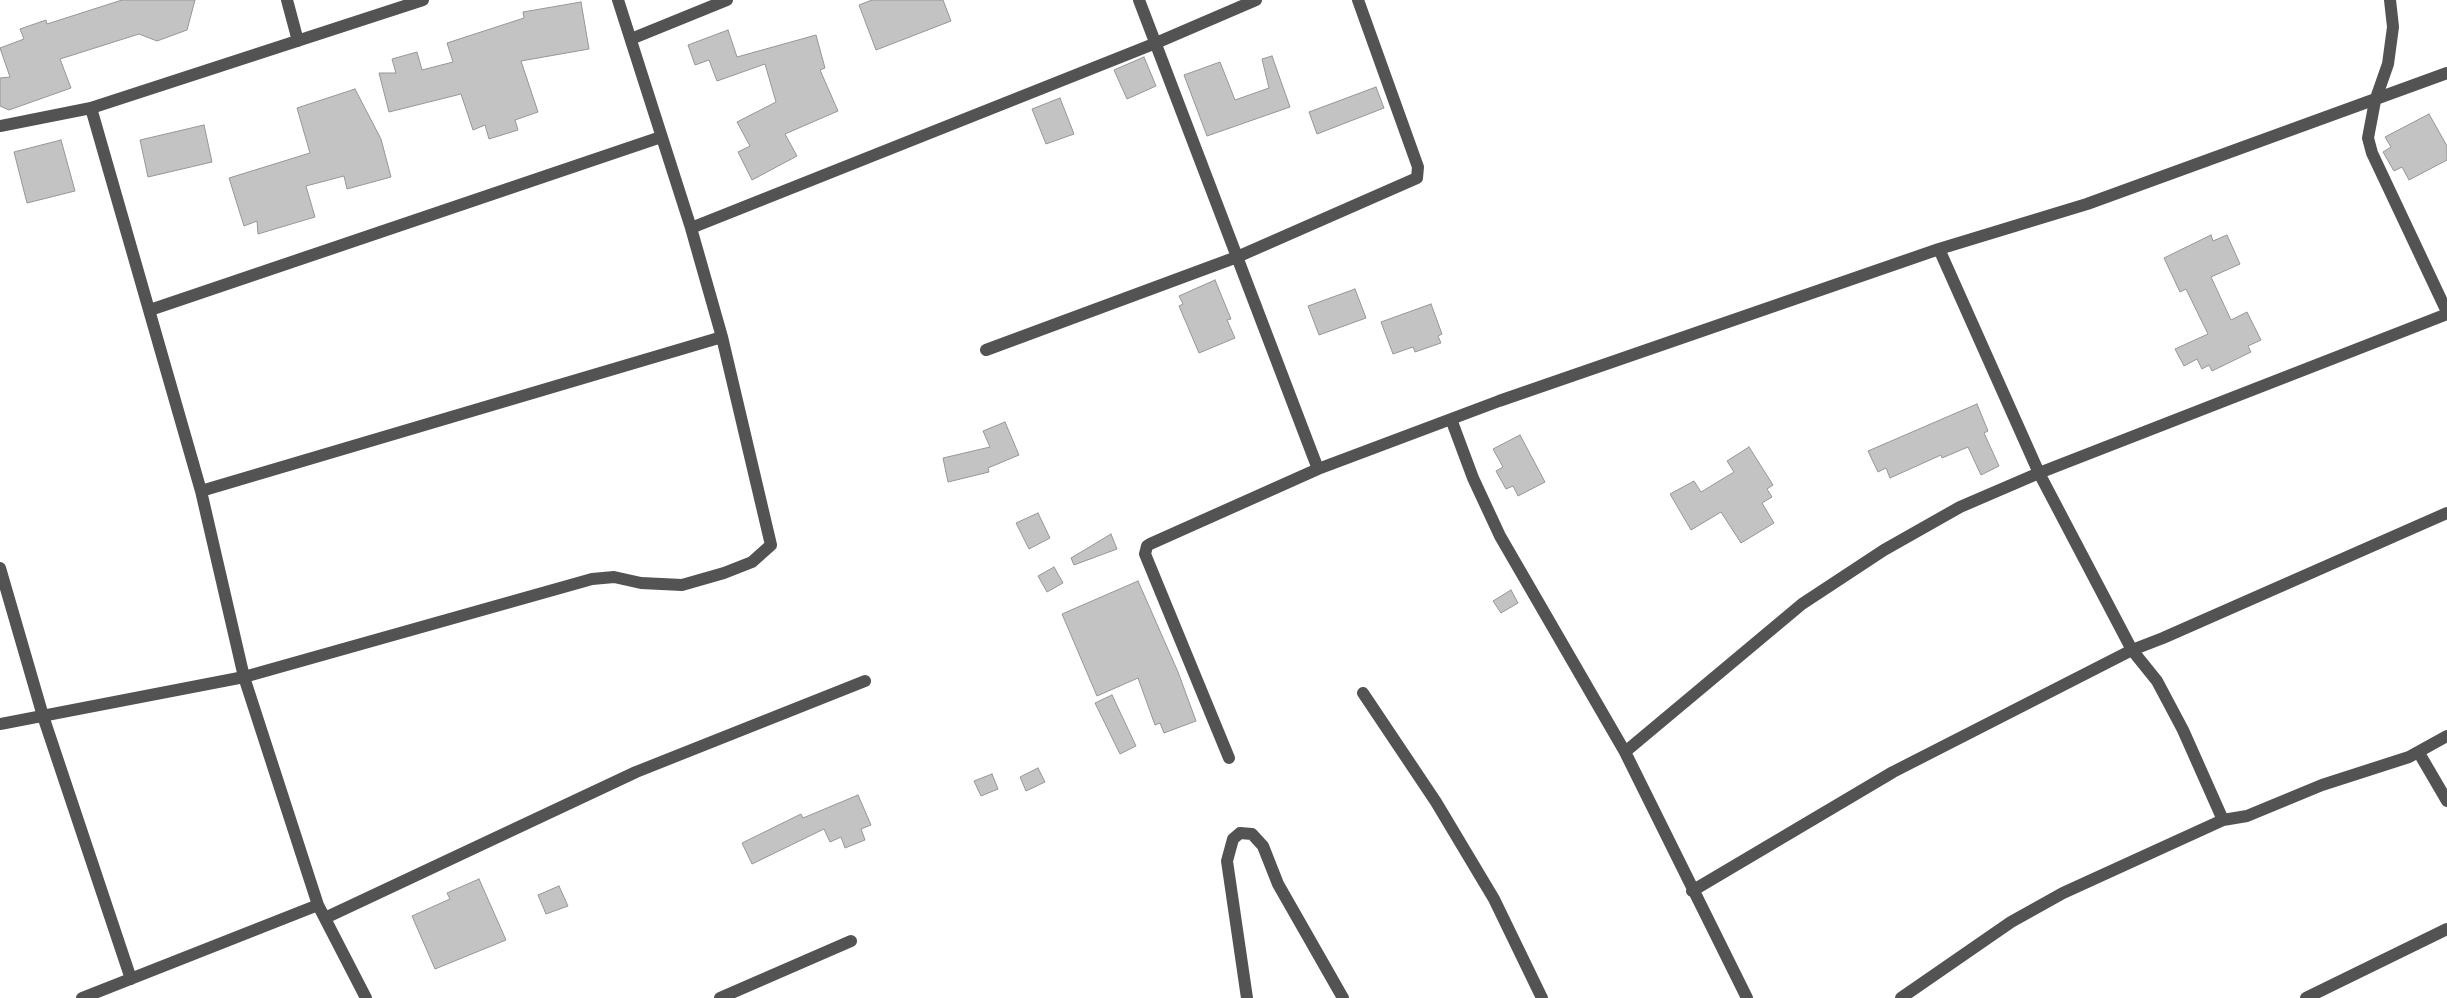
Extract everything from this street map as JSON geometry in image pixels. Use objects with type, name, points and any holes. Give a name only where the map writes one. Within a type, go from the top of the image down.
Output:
[{"type":"street","points":[[288,0],[298,40]]},
{"type":"street","points":[[0,126],[91,108],[423,0]]},
{"type":"street","points":[[0,724],[244,677],[592,579],[614,577],[641,583],[682,585],[724,573],[752,562],[771,545],[722,337],[691,228],[618,0]]},
{"type":"street","points":[[631,39],[727,0]]},
{"type":"street","points":[[1139,0],[1318,469]]},
{"type":"street","points":[[691,228],[1156,43],[1256,0]]},
{"type":"street","points":[[986,350],[1237,257],[1417,178],[1418,167],[1358,0]]},
{"type":"street","points":[[1625,752],[1802,604],[1884,550],[1960,507],[2038,473],[2447,313],[2372,153],[2368,138],[2375,101],[2388,64],[2393,27],[2390,0]]},
{"type":"street","points":[[1229,758],[1145,554],[1145,549],[1150,544],[1318,469],[1451,419],[1939,249],[2087,204],[2375,101],[2447,73]]},
{"type":"street","points":[[91,108],[201,491],[244,677],[318,905],[366,998]]},
{"type":"street","points":[[150,310],[661,137]]},
{"type":"street","points":[[1939,249],[2038,473],[2132,650],[2157,681],[2183,730],[2223,820]]},
{"type":"street","points":[[201,491],[722,337]]},
{"type":"street","points":[[1451,419],[1473,478],[1500,536],[1625,752],[1692,891],[1747,998]]},
{"type":"street","points":[[1692,891],[1893,772],[2132,650],[2447,513]]},
{"type":"street","points":[[0,568],[43,716],[131,979]]},
{"type":"street","points":[[325,918],[636,772],[865,681]]},
{"type":"street","points":[[1364,692],[1436,802],[1494,899],[1542,998]]},
{"type":"street","points":[[1901,998],[2011,922],[2054,898],[2223,820],[2247,816],[2322,785],[2352,777],[2419,753],[2447,736]]},
{"type":"street","points":[[2419,753],[2447,801]]},
{"type":"street","points":[[1247,998],[1227,861],[1233,838],[1240,833],[1252,834],[1263,846],[1278,884],[1344,998]]},
{"type":"street","points":[[82,998],[102,994],[131,979],[318,905]]},
{"type":"street","points":[[2306,998],[2447,929]]},
{"type":"street","points":[[720,998],[851,941]]},
{"type":"building","points":[[122,0],[195,0],[187,30],[157,41],[139,34],[60,59],[71,88],[9,110],[0,106],[0,78],[10,77],[0,48],[24,39],[20,29],[46,20],[47,24]]},
{"type":"building","points":[[872,0],[943,0],[951,21],[876,50],[859,5]]},
{"type":"building","points":[[581,2],[589,49],[521,61],[538,112],[515,120],[518,130],[489,139],[485,125],[473,130],[461,94],[389,112],[379,73],[396,73],[392,59],[417,52],[422,70],[453,62],[447,43],[524,18],[523,12]]},
{"type":"building","points":[[728,30],[737,57],[816,35],[825,68],[820,70],[838,111],[785,134],[797,156],[752,180],[738,152],[750,146],[737,122],[776,102],[765,64],[717,81],[709,60],[695,65],[688,45]]},
{"type":"building","points":[[1272,56],[1290,107],[1207,136],[1184,75],[1220,62],[1235,100],[1269,88],[1262,59]]},
{"type":"building","points":[[1144,57],[1156,86],[1127,99],[1114,70]]},
{"type":"building","points":[[1376,87],[1384,108],[1317,134],[1309,112]]},
{"type":"building","points":[[355,89],[381,139],[391,177],[347,189],[344,176],[306,186],[315,217],[258,234],[257,221],[244,226],[229,178],[310,153],[297,108]]},
{"type":"building","points":[[1060,98],[1074,134],[1046,144],[1032,109]]},
{"type":"building","points":[[2429,114],[2447,146],[2447,160],[2409,180],[2402,167],[2394,171],[2383,152],[2391,147],[2385,137]]},
{"type":"building","points":[[204,125],[212,162],[148,177],[140,140]]},
{"type":"building","points":[[61,140],[75,191],[27,203],[14,152]]},
{"type":"building","points":[[2211,235],[2213,241],[2227,235],[2240,264],[2211,277],[2231,320],[2247,312],[2261,340],[2248,346],[2251,352],[2212,371],[2209,365],[2202,369],[2197,359],[2184,366],[2175,349],[2208,334],[2186,289],[2180,292],[2164,258]]},
{"type":"building","points":[[1215,280],[1231,319],[1227,320],[1235,338],[1199,353],[1179,306],[1183,304],[1179,296]]},
{"type":"building","points":[[1355,289],[1366,318],[1319,335],[1308,306]]},
{"type":"building","points":[[1431,304],[1442,334],[1438,336],[1441,343],[1415,352],[1413,347],[1393,354],[1381,322]]},
{"type":"building","points":[[1977,404],[1988,431],[1984,433],[1999,466],[1981,475],[1968,447],[1942,458],[1941,455],[1890,478],[1886,468],[1878,472],[1868,451]]},
{"type":"building","points":[[1005,422],[1019,455],[988,468],[989,472],[948,482],[943,458],[990,447],[983,431]]},
{"type":"building","points":[[1520,435],[1545,482],[1518,496],[1513,486],[1506,489],[1496,471],[1503,467],[1493,449]]},
{"type":"building","points":[[1749,447],[1773,485],[1767,489],[1772,497],[1762,503],[1774,523],[1741,543],[1721,512],[1691,530],[1670,494],[1694,481],[1701,492],[1734,472],[1727,461]]},
{"type":"building","points":[[1038,513],[1050,538],[1029,549],[1016,523]]},
{"type":"building","points":[[1111,534],[1117,549],[1074,565],[1071,558]]},
{"type":"building","points":[[1054,567],[1063,583],[1047,592],[1038,576]]},
{"type":"building","points":[[1138,581],[1178,672],[1196,721],[1164,733],[1160,723],[1155,725],[1138,678],[1097,696],[1062,614]]},
{"type":"building","points":[[1511,590],[1518,603],[1501,613],[1493,601]]},
{"type":"building","points":[[1112,695],[1136,746],[1120,754],[1095,703]]},
{"type":"building","points":[[1038,768],[1045,782],[1026,791],[1020,777]]},
{"type":"building","points":[[992,774],[998,789],[981,796],[974,781]]},
{"type":"building","points":[[858,795],[871,825],[861,829],[865,840],[845,848],[841,837],[830,842],[824,829],[752,864],[742,843],[801,814],[803,818]]},
{"type":"building","points":[[479,879],[506,940],[435,969],[412,916],[450,899],[447,893]]},
{"type":"building","points":[[559,886],[568,906],[546,914],[538,895]]}]
